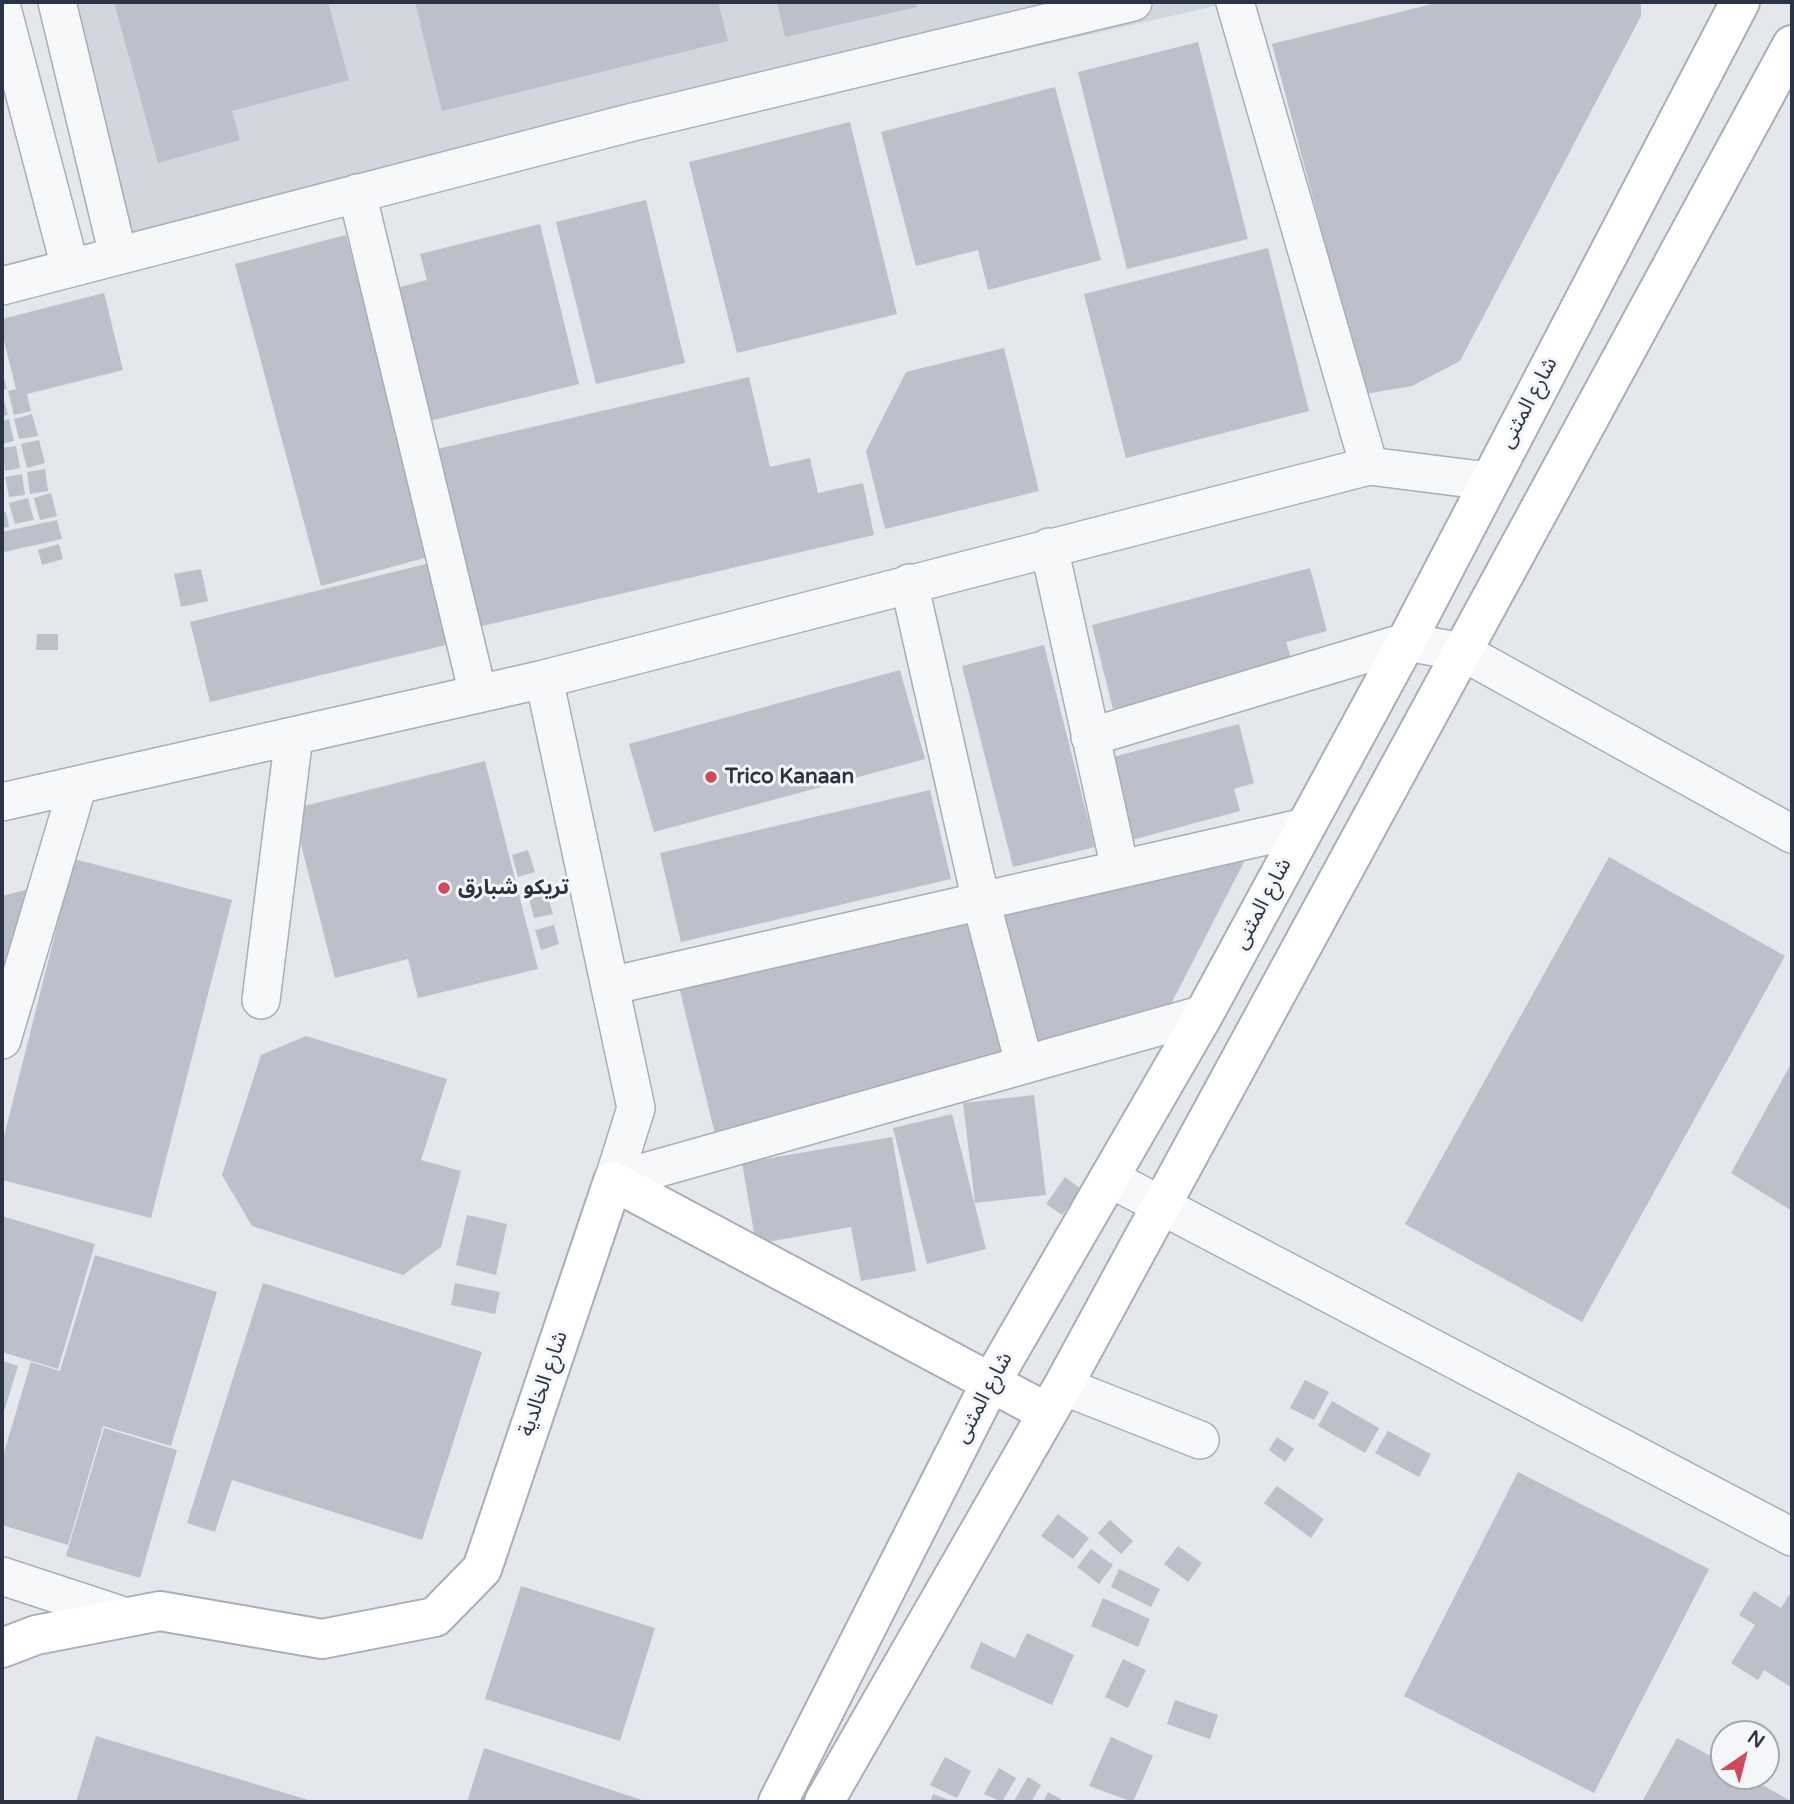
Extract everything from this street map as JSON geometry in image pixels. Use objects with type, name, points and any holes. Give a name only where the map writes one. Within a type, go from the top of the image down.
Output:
[{"type":"street","points":[[57,2],[118,255]]},
{"type":"street","points":[[2,286],[633,122],[1133,2]]},
{"type":"street","points":[[1235,2],[1369,466]]},
{"type":"street","name":"شارع المثنى","points":[[778,1802],[990,1384],[1204,1014],[1406,642],[1740,2]]},
{"type":"street","points":[[2,8],[70,267]]},
{"type":"street","points":[[824,1802],[1055,1399],[1161,1207],[1792,45]]},
{"type":"street","points":[[357,193],[478,694]]},
{"type":"street","points":[[2,802],[544,679],[1369,466],[1488,481]]},
{"type":"street","points":[[1048,547],[1120,869]]},
{"type":"street","points":[[909,583],[981,901],[1024,1063]]},
{"type":"street","points":[[1090,737],[1406,642],[1463,652],[1792,834]]},
{"type":"street","points":[[544,679],[636,1108],[613,1181]]},
{"type":"street","points":[[261,1000],[294,736]]},
{"type":"street","points":[[2,1040],[78,785]]},
{"type":"street","points":[[610,986],[1305,827]]},
{"type":"street","points":[[613,1181],[1204,1014]]},
{"type":"street","points":[[1109,1178],[1792,1537]]},
{"type":"street","points":[[613,1181],[990,1384],[1055,1399],[1200,1440]]},
{"type":"street","name":"شارع الخالدية","points":[[2,1648],[36,1635],[160,1611],[322,1639],[435,1617],[482,1569],[613,1181]]},
{"type":"street","points":[[2,1576],[127,1617]]},
{"type":"shaded area","points":[[57,2],[1233,2],[118,255]]},
{"type":"building","points":[[114,2],[328,2],[349,80],[232,111],[240,140],[158,163]]},
{"type":"building","points":[[415,2],[718,2],[728,41],[442,111]]},
{"type":"building","points":[[777,2],[916,2],[917,7],[785,37]]},
{"type":"building","points":[[1440,2],[1641,2],[1641,16],[1460,361],[1412,386],[1365,394],[1272,44]]},
{"type":"building","points":[[1198,42],[1248,239],[1127,269],[1078,72]]},
{"type":"building","points":[[1055,87],[1101,260],[988,290],[978,250],[916,266],[881,132]]},
{"type":"building","points":[[850,122],[897,314],[737,353],[689,162]]},
{"type":"building","points":[[646,200],[685,363],[596,384],[556,222]]},
{"type":"building","points":[[540,224],[579,384],[429,421],[396,288],[427,280],[420,254]]},
{"type":"building","points":[[346,235],[432,556],[321,586],[235,264]]},
{"type":"building","points":[[1268,248],[1309,411],[1126,458],[1084,294]]},
{"type":"building","points":[[104,293],[123,370],[27,394],[31,411],[14,415],[8,391],[16,389],[2,333],[2,319]]},
{"type":"building","points":[[1004,348],[1039,491],[885,529],[866,451],[906,372]]},
{"type":"building","points":[[2,370],[7,389],[2,390]]},
{"type":"building","points":[[749,377],[770,467],[810,458],[818,493],[863,483],[874,535],[478,627],[437,449]]},
{"type":"building","points":[[2,393],[8,415],[2,416]]},
{"type":"building","points":[[32,414],[38,436],[19,439],[14,419]]},
{"type":"building","points":[[9,419],[14,441],[2,444],[2,421]]},
{"type":"building","points":[[39,440],[45,463],[27,468],[21,444]]},
{"type":"building","points":[[16,446],[20,468],[5,471],[2,448]]},
{"type":"building","points":[[45,469],[48,491],[30,494],[27,472]]},
{"type":"building","points":[[22,474],[25,495],[9,497],[5,477]]},
{"type":"building","points":[[51,493],[57,516],[40,520],[34,498]]},
{"type":"building","points":[[28,498],[34,520],[15,524],[9,503]]},
{"type":"building","points":[[6,512],[9,527],[2,528],[2,513]]},
{"type":"building","points":[[57,520],[62,539],[4,552],[2,532]]},
{"type":"building","points":[[59,544],[63,559],[42,565],[38,550]]},
{"type":"building","points":[[434,562],[454,643],[210,702],[190,622]]},
{"type":"building","points":[[1310,568],[1327,631],[1286,642],[1292,662],[1113,709],[1092,625]]},
{"type":"building","points":[[201,569],[208,601],[181,607],[174,574]]},
{"type":"building","points":[[37,634],[58,634],[58,650],[36,650]]},
{"type":"building","points":[[1044,645],[1095,847],[1013,867],[962,666]]},
{"type":"building","points":[[900,670],[925,759],[654,832],[629,744]]},
{"type":"building","points":[[1239,724],[1254,783],[1234,789],[1240,811],[1128,841],[1105,759]]},
{"type":"building","points":[[485,761],[538,969],[418,998],[408,959],[335,978],[292,809]]},
{"type":"building","points":[[930,790],[951,879],[681,942],[660,853]]},
{"type":"building","points":[[528,850],[535,872],[518,877],[512,855]]},
{"type":"building","points":[[1609,857],[1785,956],[1582,1322],[1405,1224]]},
{"type":"building","points":[[1246,858],[1170,1006],[1037,1044],[1002,911]]},
{"type":"building","points":[[74,859],[232,900],[151,1218],[2,1180],[2,1144]]},
{"type":"building","points":[[40,886],[2,1008],[2,896]]},
{"type":"building","points":[[547,894],[553,914],[534,918],[529,899]]},
{"type":"building","points":[[968,914],[1005,1065],[715,1134],[678,983]]},
{"type":"building","points":[[554,925],[559,944],[541,950],[535,930]]},
{"type":"building","points":[[306,1036],[447,1079],[421,1160],[461,1171],[441,1247],[403,1275],[252,1226],[222,1175],[261,1055]]},
{"type":"building","points":[[1792,1062],[1792,1211],[1731,1173]]},
{"type":"building","points":[[1034,1095],[1046,1195],[975,1203],[963,1103]]},
{"type":"building","points":[[952,1114],[986,1249],[927,1264],[893,1128]]},
{"type":"building","points":[[892,1137],[916,1271],[861,1281],[851,1227],[756,1244],[742,1163]]},
{"type":"building","points":[[1065,1177],[1081,1189],[1062,1215],[1046,1204]]},
{"type":"building","points":[[467,1215],[507,1224],[496,1275],[456,1265]]},
{"type":"building","points":[[2,1216],[95,1244],[58,1369],[2,1352]]},
{"type":"building","points":[[95,1255],[217,1292],[171,1446],[103,1426],[68,1545],[2,1525],[2,1459],[31,1362],[60,1371]]},
{"type":"building","points":[[263,1283],[482,1352],[422,1540],[232,1480],[215,1532],[187,1523]]},
{"type":"building","points":[[455,1283],[500,1292],[495,1314],[451,1305]]},
{"type":"building","points":[[2,1361],[18,1366],[2,1418]]},
{"type":"building","points":[[1305,1380],[1329,1392],[1314,1420],[1290,1408]]},
{"type":"building","points":[[1332,1401],[1379,1428],[1365,1453],[1318,1426]]},
{"type":"building","points":[[104,1428],[177,1450],[140,1578],[66,1556]]},
{"type":"building","points":[[1388,1431],[1431,1454],[1419,1477],[1375,1453]]},
{"type":"building","points":[[1277,1437],[1294,1449],[1285,1462],[1269,1450]]},
{"type":"building","points":[[1518,1472],[1709,1569],[1594,1793],[1404,1696]]},
{"type":"building","points":[[1277,1486],[1324,1519],[1311,1538],[1264,1503]]},
{"type":"building","points":[[1058,1514],[1089,1538],[1073,1559],[1041,1536]]},
{"type":"building","points":[[1110,1520],[1133,1541],[1121,1554],[1098,1533]]},
{"type":"building","points":[[1178,1546],[1202,1563],[1188,1582],[1164,1564]]},
{"type":"building","points":[[1091,1549],[1113,1565],[1099,1584],[1077,1567]]},
{"type":"building","points":[[1119,1569],[1160,1589],[1151,1607],[1111,1587]]},
{"type":"building","points":[[521,1586],[655,1628],[620,1741],[485,1699]]},
{"type":"building","points":[[1754,1591],[1781,1608],[1789,1595],[1792,1597],[1792,1688],[1764,1670],[1758,1680],[1731,1663],[1755,1625],[1739,1615]]},
{"type":"building","points":[[1103,1598],[1150,1619],[1138,1647],[1091,1626]]},
{"type":"building","points":[[1027,1633],[1074,1655],[1052,1705],[970,1668],[981,1642],[1015,1658]]},
{"type":"building","points":[[1123,1659],[1146,1670],[1128,1708],[1105,1697]]},
{"type":"building","points":[[1175,1700],[1218,1715],[1210,1739],[1167,1724]]},
{"type":"building","points":[[96,1736],[315,1802],[76,1802]]},
{"type":"building","points":[[1111,1737],[1153,1756],[1133,1802],[1089,1786]]},
{"type":"building","points":[[1677,1738],[1710,1756],[1710,1790],[1771,1790],[1792,1802],[1642,1802]]},
{"type":"building","points":[[484,1748],[648,1802],[467,1802]]},
{"type":"building","points":[[945,1757],[971,1771],[957,1798],[930,1785]]},
{"type":"building","points":[[999,1768],[1016,1778],[1002,1802],[984,1794]]},
{"type":"building","points":[[1028,1777],[1041,1785],[1031,1802],[1014,1801]]},
{"type":"building","points":[[1048,1792],[1061,1799],[1060,1802],[1043,1802]]},
{"type":"building","points":[[933,1794],[955,1802],[930,1802]]},
{"type":"place","name":"Trico Kanaan","points":[[711,777]]},
{"type":"place","name":"تريكو شبارق","points":[[444,888]]}]
